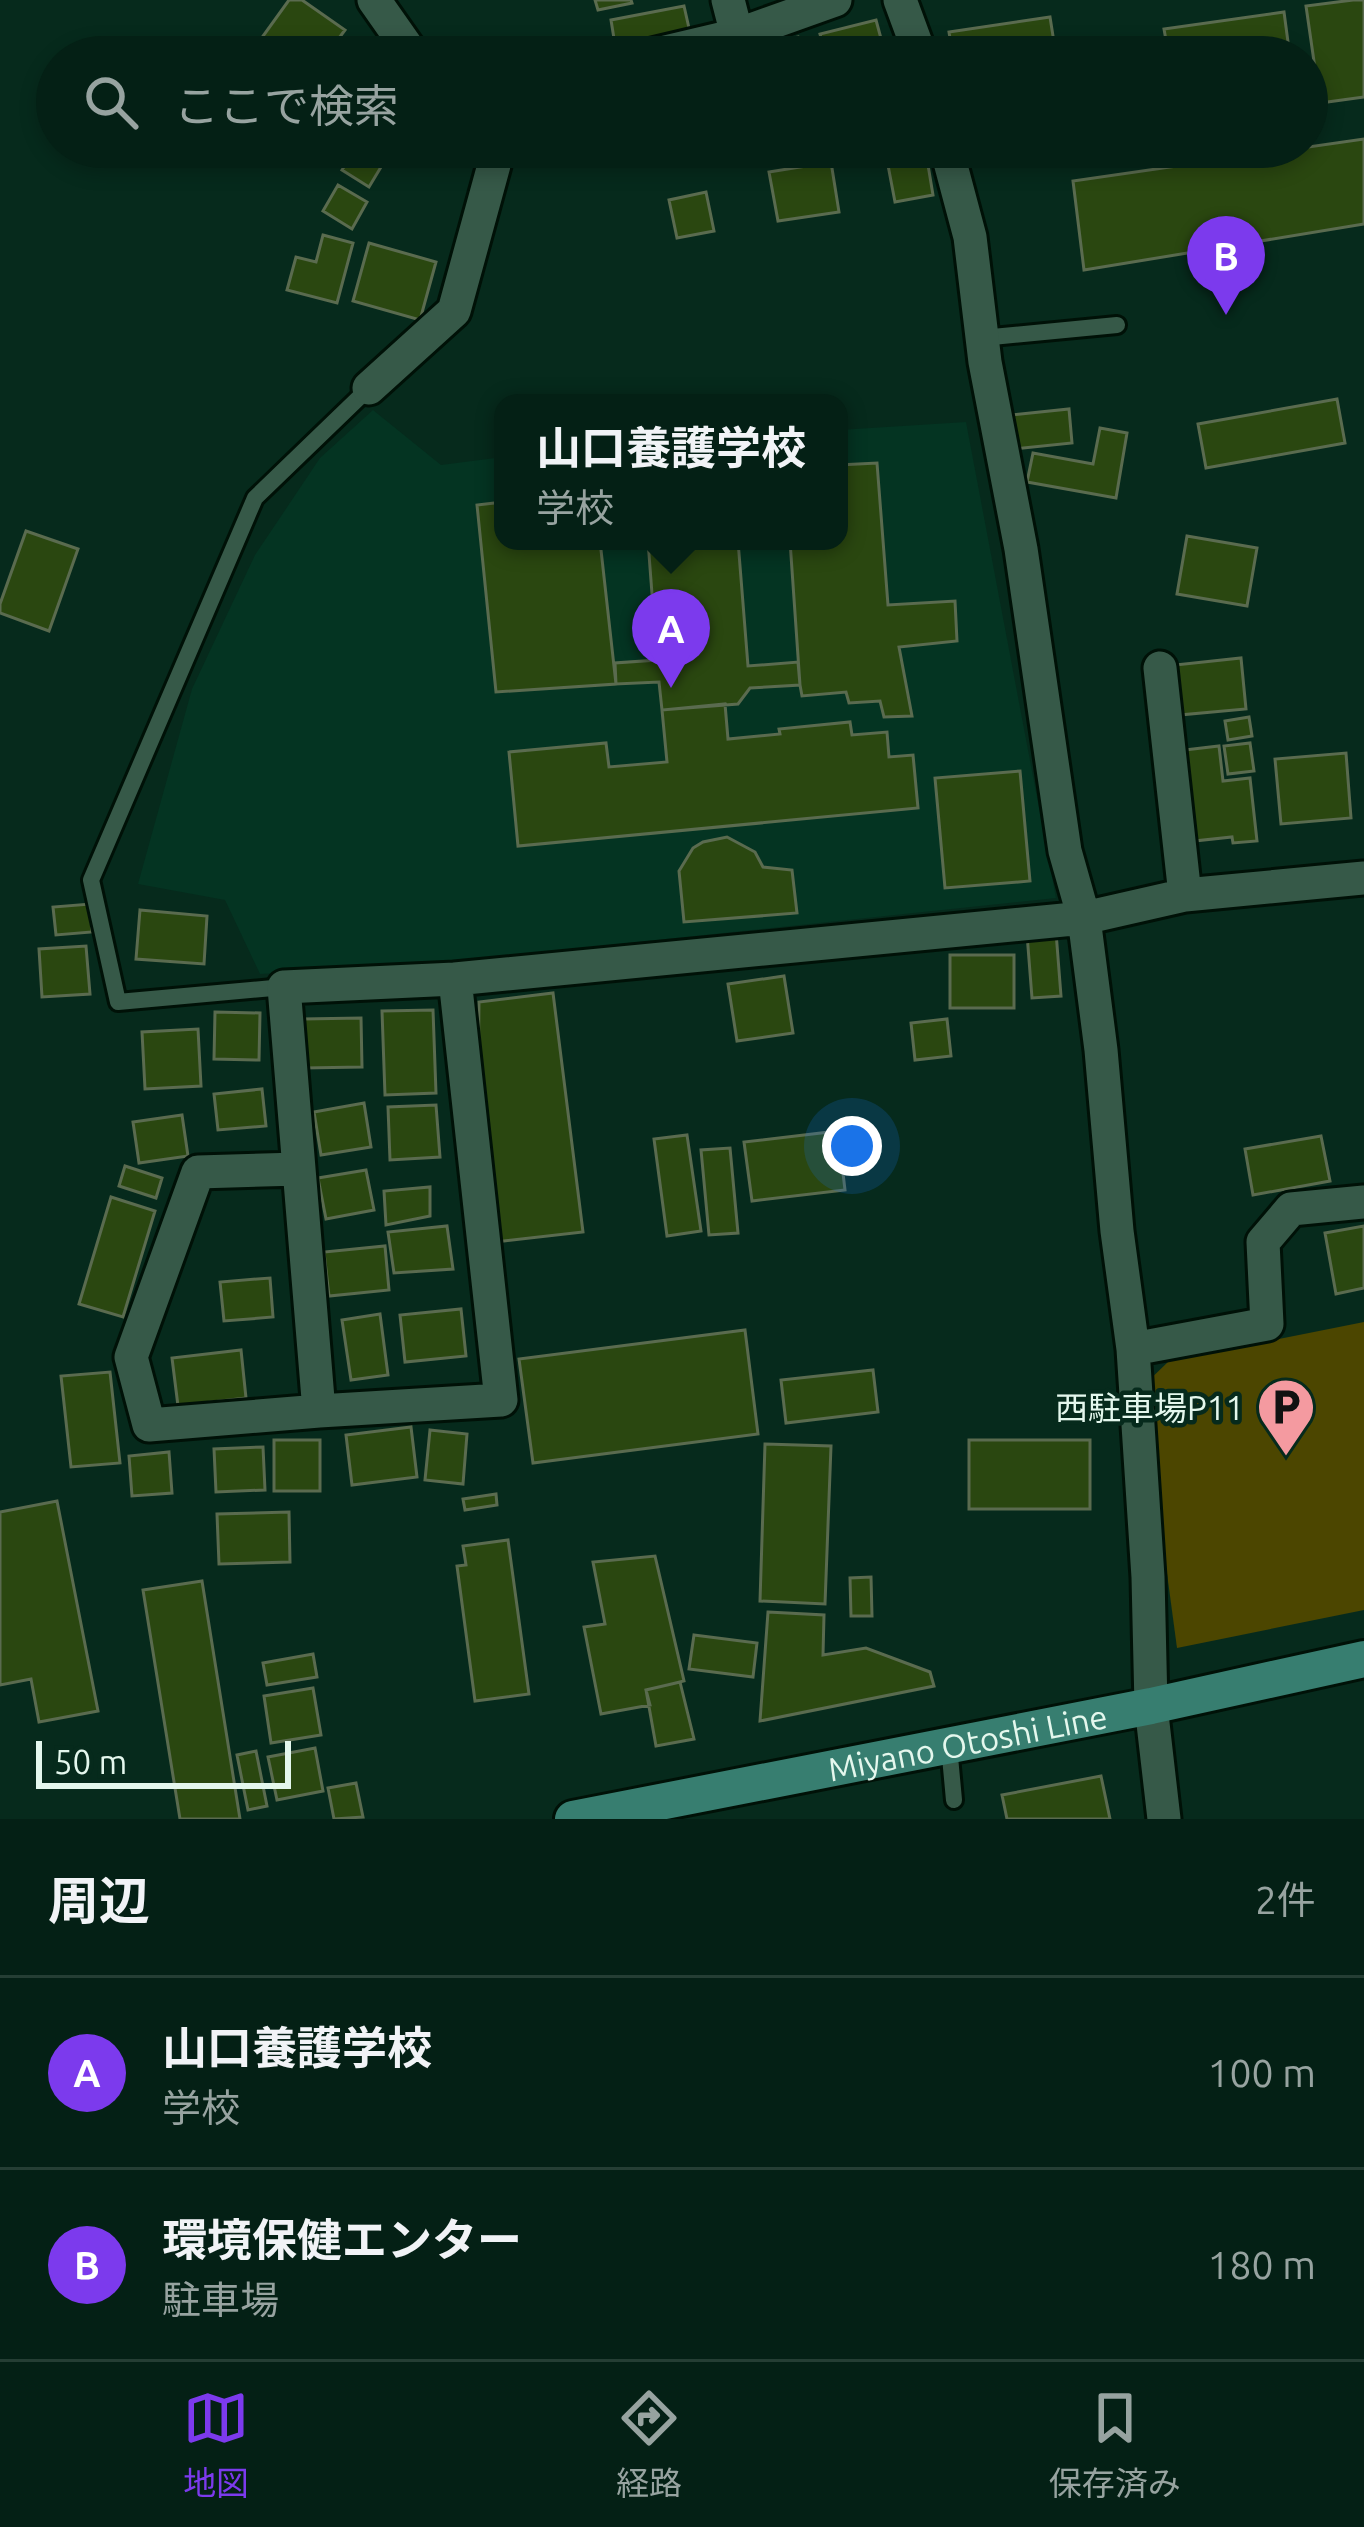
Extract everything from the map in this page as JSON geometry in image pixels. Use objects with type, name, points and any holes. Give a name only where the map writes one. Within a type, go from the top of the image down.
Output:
[{"type":"main road","name":"Miyano Otoshi Line","points":[[573,1819],[1151,1706],[1364,1659]]},
{"type":"street","points":[[374,0],[399,36]]},
{"type":"street","points":[[728,0],[737,35]]},
{"type":"street","points":[[733,36],[835,0]]},
{"type":"street","points":[[900,0],[913,36]]},
{"type":"street","points":[[369,388],[454,311],[490,168]]},
{"type":"street","points":[[952,168],[970,237],[982,338],[1021,549],[1065,851],[1084,918],[1101,1050],[1133,1349],[1151,1706],[1164,1819]]},
{"type":"street","points":[[1160,668],[1185,895]]},
{"type":"street","points":[[319,1411],[284,987],[455,979],[1084,918],[1185,895],[1364,878]]},
{"type":"street","points":[[299,1169],[198,1172],[131,1358],[149,1425],[501,1400],[455,979]]},
{"type":"street","points":[[1133,1349],[1267,1324],[1263,1242],[1291,1209],[1364,1202]]},
{"type":"lane","points":[[982,338],[1117,325]]},
{"type":"lane","points":[[284,987],[118,1002],[91,880],[255,498],[369,388]]},
{"type":"lane","points":[[949,1746],[954,1800]]},
{"type":"shaded area","points":[[373,410],[441,465],[494,458],[494,550],[848,550],[848,429],[966,422],[1056,898],[600,946],[538,958],[260,974],[225,900],[138,884],[192,689],[255,555],[320,458]]},
{"type":"shaded area","points":[[1364,1322],[1364,1610],[1177,1648],[1142,1387],[1169,1361]]},
{"type":"building","points":[[289,0],[302,0],[345,30],[341,36],[263,36]]},
{"type":"building","points":[[595,0],[631,0],[632,3],[598,10]]},
{"type":"building","points":[[1364,0],[1364,97],[1328,102],[1328,36],[1310,36],[1306,6]]},
{"type":"building","points":[[684,6],[691,36],[614,36],[611,20]]},
{"type":"building","points":[[1284,12],[1287,36],[1165,36],[1164,29]]},
{"type":"building","points":[[1050,17],[1053,36],[950,36],[949,32]]},
{"type":"building","points":[[876,20],[880,36],[821,36]]},
{"type":"building","points":[[1364,139],[1364,224],[1084,270],[1073,181],[1163,168],[1328,168],[1328,144]]},
{"type":"building","points":[[343,168],[380,168],[369,187]]},
{"type":"building","points":[[832,168],[839,212],[778,221],[769,172]]},
{"type":"building","points":[[889,168],[928,168],[933,195],[895,202]]},
{"type":"building","points":[[338,185],[367,202],[352,229],[323,211]]},
{"type":"building","points":[[706,192],[714,231],[677,238],[669,200]]},
{"type":"building","points":[[323,235],[353,243],[337,303],[287,290],[296,257],[316,262]]},
{"type":"building","points":[[369,243],[436,262],[420,320],[353,301]]},
{"type":"building","points":[[1337,399],[1345,443],[1206,468],[1198,424]]},
{"type":"building","points":[[1069,409],[1072,443],[1014,449],[1011,415]]},
{"type":"building","points":[[1100,428],[1127,433],[1116,498],[1027,482],[1033,453],[1093,464]]},
{"type":"building","points":[[877,463],[888,605],[955,601],[957,641],[899,647],[912,716],[884,717],[880,701],[849,703],[846,692],[802,696],[791,550],[848,550],[848,465]]},
{"type":"building","points":[[494,503],[494,550],[601,550],[616,684],[496,692],[477,505]]},
{"type":"building","points":[[26,531],[78,549],[49,631],[0,613]]},
{"type":"building","points":[[1187,536],[1257,548],[1247,606],[1177,594]]},
{"type":"building","points":[[649,550],[739,550],[748,666],[798,662],[800,685],[750,688],[738,704],[662,710],[659,682],[616,684],[615,663],[657,660]]},
{"type":"building","points":[[1241,658],[1246,709],[1179,715],[1175,665]]},
{"type":"building","points":[[725,704],[728,739],[850,722],[852,735],[887,732],[889,757],[913,755],[918,808],[518,846],[509,752],[606,743],[609,767],[667,762],[662,710]]},
{"type":"building","points":[[1249,717],[1252,736],[1228,740],[1225,721]]},
{"type":"building","points":[[1250,743],[1254,771],[1228,774],[1224,746]]},
{"type":"building","points":[[1219,746],[1223,781],[1250,778],[1257,841],[1233,843],[1232,837],[1194,841],[1176,751]]},
{"type":"building","points":[[1346,753],[1351,818],[1281,824],[1275,759]]},
{"type":"building","points":[[1020,771],[1030,881],[945,888],[935,778]]},
{"type":"building","points":[[727,837],[755,852],[763,867],[792,870],[797,913],[684,922],[679,871],[693,848]]},
{"type":"building","points":[[90,904],[92,932],[56,935],[53,907]]},
{"type":"building","points":[[140,910],[207,916],[204,964],[136,959]]},
{"type":"building","points":[[1056,932],[1061,996],[1032,998],[1027,934]]},
{"type":"building","points":[[86,946],[90,994],[42,997],[39,949]]},
{"type":"building","points":[[950,955],[1014,955],[1014,1008],[950,1008]]},
{"type":"building","points":[[784,976],[793,1033],[737,1041],[728,984]]},
{"type":"building","points":[[553,993],[583,1232],[495,1242],[478,1091],[479,1002]]},
{"type":"building","points":[[433,1010],[436,1093],[385,1095],[382,1011]]},
{"type":"building","points":[[215,1012],[260,1013],[259,1060],[214,1059]]},
{"type":"building","points":[[361,1018],[362,1067],[304,1068],[303,1019]]},
{"type":"building","points":[[947,1019],[951,1056],[915,1060],[911,1023]]},
{"type":"building","points":[[198,1029],[201,1086],[145,1089],[142,1032]]},
{"type":"building","points":[[262,1089],[266,1126],[218,1130],[214,1094]]},
{"type":"building","points":[[364,1103],[371,1147],[321,1155],[314,1112]]},
{"type":"building","points":[[436,1105],[440,1157],[390,1160],[388,1107]]},
{"type":"building","points":[[182,1115],[188,1156],[139,1163],[133,1122]]},
{"type":"building","points":[[838,1131],[845,1190],[752,1201],[744,1142]]},
{"type":"building","points":[[687,1135],[701,1231],[667,1236],[654,1139]]},
{"type":"building","points":[[1321,1136],[1330,1181],[1253,1195],[1245,1149]]},
{"type":"building","points":[[730,1148],[738,1233],[709,1235],[701,1150]]},
{"type":"building","points":[[125,1166],[162,1178],[156,1198],[119,1186]]},
{"type":"building","points":[[366,1170],[374,1210],[326,1219],[318,1178]]},
{"type":"building","points":[[430,1187],[430,1216],[386,1225],[384,1191]]},
{"type":"building","points":[[111,1197],[155,1211],[123,1317],[79,1304]]},
{"type":"building","points":[[447,1226],[453,1269],[394,1273],[388,1232]]},
{"type":"building","points":[[1364,1226],[1364,1288],[1336,1294],[1325,1233]]},
{"type":"building","points":[[385,1246],[389,1290],[329,1296],[324,1252]]},
{"type":"building","points":[[270,1278],[273,1317],[224,1321],[220,1282]]},
{"type":"building","points":[[461,1309],[466,1356],[405,1362],[400,1315]]},
{"type":"building","points":[[380,1314],[388,1375],[351,1380],[342,1320]]},
{"type":"building","points":[[745,1330],[758,1434],[533,1463],[519,1359]]},
{"type":"building","points":[[241,1350],[246,1398],[178,1406],[172,1358]]},
{"type":"building","points":[[873,1370],[878,1412],[786,1423],[781,1380]]},
{"type":"building","points":[[110,1372],[120,1463],[71,1467],[61,1376]]},
{"type":"building","points":[[411,1427],[417,1477],[352,1485],[346,1435]]},
{"type":"building","points":[[430,1430],[467,1434],[463,1484],[425,1480]]},
{"type":"building","points":[[274,1440],[320,1440],[320,1491],[274,1491]]},
{"type":"building","points":[[969,1440],[1090,1440],[1090,1509],[969,1509]]},
{"type":"building","points":[[765,1444],[831,1446],[825,1604],[760,1601]]},
{"type":"building","points":[[263,1447],[265,1490],[216,1492],[214,1449]]},
{"type":"building","points":[[169,1452],[172,1493],[132,1496],[129,1456]]},
{"type":"building","points":[[496,1494],[497,1505],[465,1510],[463,1499]]},
{"type":"building","points":[[57,1501],[98,1711],[39,1722],[31,1679],[0,1685],[0,1512]]},
{"type":"building","points":[[289,1512],[290,1562],[219,1564],[217,1514]]},
{"type":"building","points":[[508,1540],[529,1694],[475,1701],[457,1566],[466,1565],[463,1546]]},
{"type":"building","points":[[655,1556],[684,1681],[646,1690],[650,1705],[601,1714],[584,1627],[605,1624],[593,1562]]},
{"type":"building","points":[[871,1577],[872,1616],[851,1616],[850,1578]]},
{"type":"building","points":[[202,1581],[240,1819],[180,1819],[143,1590]]},
{"type":"building","points":[[768,1612],[824,1615],[823,1655],[866,1648],[930,1672],[934,1686],[760,1721]]},
{"type":"building","points":[[694,1635],[757,1643],[753,1677],[689,1669]]},
{"type":"building","points":[[313,1654],[317,1677],[267,1685],[263,1663]]},
{"type":"building","points":[[680,1682],[694,1739],[656,1746],[646,1690]]},
{"type":"building","points":[[313,1688],[321,1735],[271,1743],[264,1696]]},
{"type":"building","points":[[315,1748],[323,1791],[277,1800],[268,1757]]},
{"type":"building","points":[[256,1751],[267,1806],[248,1810],[237,1755]]},
{"type":"building","points":[[1101,1776],[1110,1819],[1007,1819],[1002,1795]]},
{"type":"building","points":[[356,1783],[363,1817],[334,1819],[328,1788]]},
{"type":"place","name":"環境保健エンター","points":[[1226,315]]},
{"type":"place","name":"山口養護学校","points":[[671,688]]},
{"type":"place","name":"西駐車場P11","points":[[1286,1458]]}]
